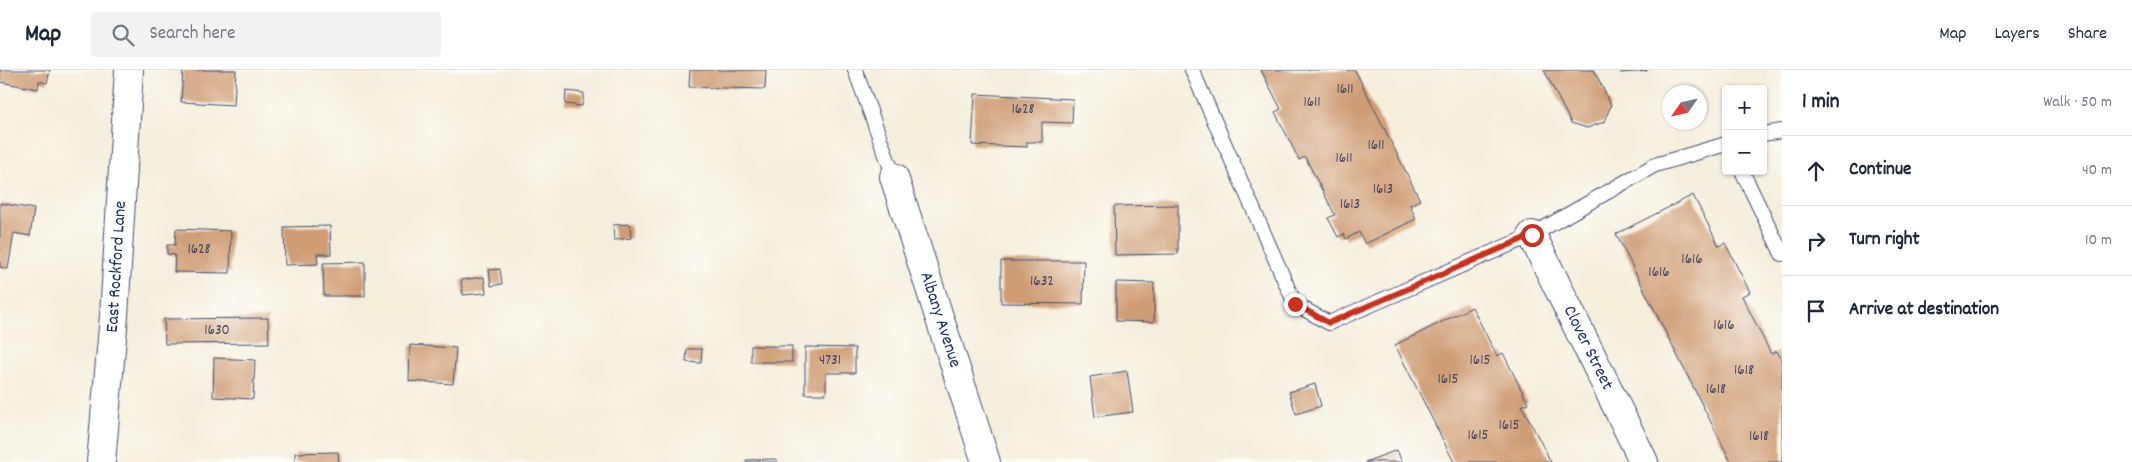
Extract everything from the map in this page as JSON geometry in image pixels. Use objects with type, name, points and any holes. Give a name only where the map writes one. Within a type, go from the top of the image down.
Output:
[{"type":"street","name":"East Rockford Lane","points":[[101,462],[114,316],[130,70]]},
{"type":"street","name":"Albany Avenue","points":[[894,177],[986,462]]},
{"type":"street","name":"Clover Street","points":[[1532,235],[1644,462]]},
{"type":"lane","points":[[855,70],[894,177]]},
{"type":"lane","points":[[1192,70],[1295,304],[1329,323],[1532,235],[1655,165],[1722,145]]},
{"type":"lane","points":[[1767,133],[1782,131]]},
{"type":"lane","points":[[1744,175],[1782,254]]},
{"type":"building","points":[[0,70],[50,70],[47,83],[39,81],[38,89],[0,82]]},
{"type":"building","points":[[183,70],[236,70],[234,105],[181,102]]},
{"type":"building","points":[[690,70],[766,70],[765,89],[689,87]]},
{"type":"building","points":[[1261,70],[1355,70],[1420,200],[1410,205],[1416,219],[1365,244],[1359,232],[1346,239],[1344,234],[1338,237],[1328,218],[1335,215],[1305,157],[1299,160],[1275,112],[1281,109]]},
{"type":"building","points":[[1544,70],[1594,70],[1611,105],[1604,122],[1587,128],[1571,123]]},
{"type":"building","points":[[1621,70],[1647,70],[1647,71],[1621,73]]},
{"type":"building","points":[[566,91],[584,93],[582,106],[565,104]]},
{"type":"building","points":[[975,94],[1073,99],[1072,123],[1042,122],[1042,142],[1027,142],[1027,147],[972,145]]},
{"type":"building","points":[[1693,195],[1719,246],[1725,243],[1750,292],[1742,296],[1771,354],[1777,351],[1782,360],[1782,462],[1731,462],[1616,234]]},
{"type":"building","points":[[0,203],[34,209],[30,236],[14,233],[8,269],[0,267]]},
{"type":"building","points":[[1178,205],[1178,254],[1115,255],[1114,206]]},
{"type":"building","points":[[630,224],[631,238],[614,240],[613,225]]},
{"type":"building","points":[[330,226],[331,254],[317,254],[318,264],[285,265],[284,227]]},
{"type":"building","points":[[176,229],[231,231],[230,273],[174,272],[175,255],[167,254],[167,245],[175,245]]},
{"type":"building","points":[[1001,261],[1084,261],[1083,304],[1001,303]]},
{"type":"building","points":[[365,262],[365,296],[324,296],[323,263]]},
{"type":"building","points":[[500,269],[502,284],[491,286],[489,270]]},
{"type":"building","points":[[484,277],[486,293],[463,295],[461,280]]},
{"type":"building","points":[[1116,282],[1154,283],[1154,322],[1116,321]]},
{"type":"building","points":[[1472,307],[1497,356],[1503,353],[1528,403],[1522,406],[1551,462],[1454,462],[1395,345]]},
{"type":"building","points":[[268,318],[269,343],[165,344],[164,319]]},
{"type":"building","points":[[410,345],[456,348],[453,384],[409,381]]},
{"type":"building","points":[[751,346],[792,346],[792,362],[751,362]]},
{"type":"building","points":[[805,347],[855,348],[855,373],[826,373],[826,394],[805,394]]},
{"type":"building","points":[[687,349],[702,349],[701,363],[686,362]]},
{"type":"building","points":[[214,358],[255,360],[253,399],[213,397]]},
{"type":"building","points":[[1127,371],[1133,412],[1095,417],[1090,377]]},
{"type":"building","points":[[1315,384],[1321,406],[1296,414],[1289,392]]},
{"type":"building","points":[[1397,450],[1402,462],[1365,462]]},
{"type":"building","points":[[338,452],[339,462],[295,462],[295,453]]},
{"type":"building","points":[[776,459],[777,462],[746,462],[746,460]]},
{"type":"route","points":[[1295,304],[1329,323],[1532,235]]}]
